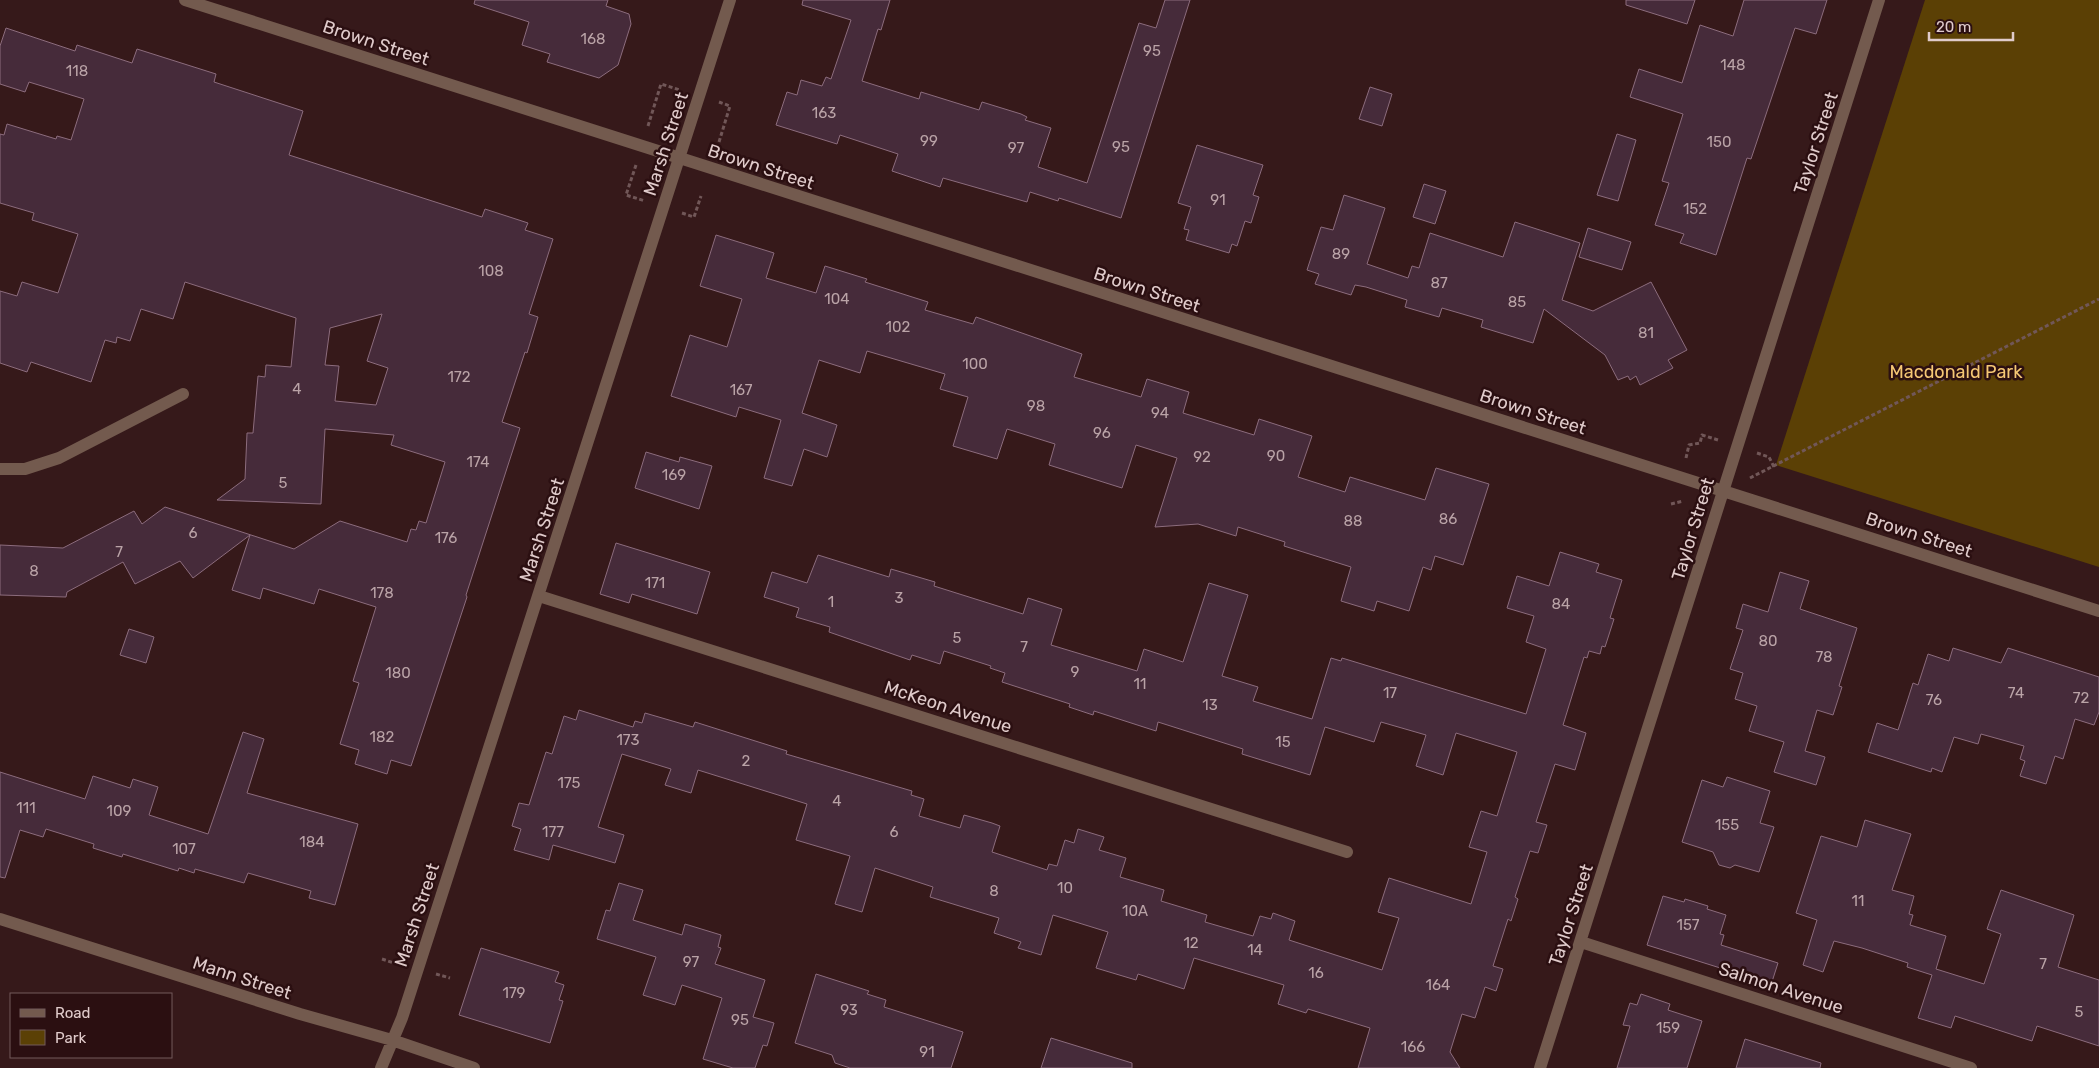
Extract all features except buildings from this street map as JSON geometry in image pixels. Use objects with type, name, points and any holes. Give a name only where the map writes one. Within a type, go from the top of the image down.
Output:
[{"type":"street","name":"Brown Street","points":[[185,0],[2099,611]]},
{"type":"street","name":"Marsh Street","points":[[381,1068],[402,1018],[730,0]]},
{"type":"street","name":"Taylor Street","points":[[1540,1068],[1879,0]]},
{"type":"street","points":[[0,469],[25,469],[59,458],[183,394]]},
{"type":"street","name":"McKeon Avenue","points":[[539,596],[1347,852]]},
{"type":"street","name":"Mann Street","points":[[0,919],[300,1014],[392,1040],[474,1068]]},
{"type":"street","name":"Salmon Avenue","points":[[1581,942],[1971,1068]]},
{"type":"path","points":[[650,121],[662,84],[674,88]]},
{"type":"path","points":[[715,100],[730,106],[719,142]]},
{"type":"path","points":[[632,175],[626,195],[636,198]]},
{"type":"path","points":[[680,212],[694,216],[701,196]]},
{"type":"path","points":[[1764,471],[2099,298]]},
{"type":"path","points":[[1687,453],[1689,445],[1700,443],[1702,435],[1714,439]]},
{"type":"path","points":[[1762,455],[1769,457],[1774,467]]},
{"type":"path","points":[[382,959],[394,963]]},
{"type":"path","points":[[436,974],[450,978]]},
{"type":"green space","name":"Macdonald Park","points":[[1925,0],[2099,0],[2099,567],[1776,465]]}]
